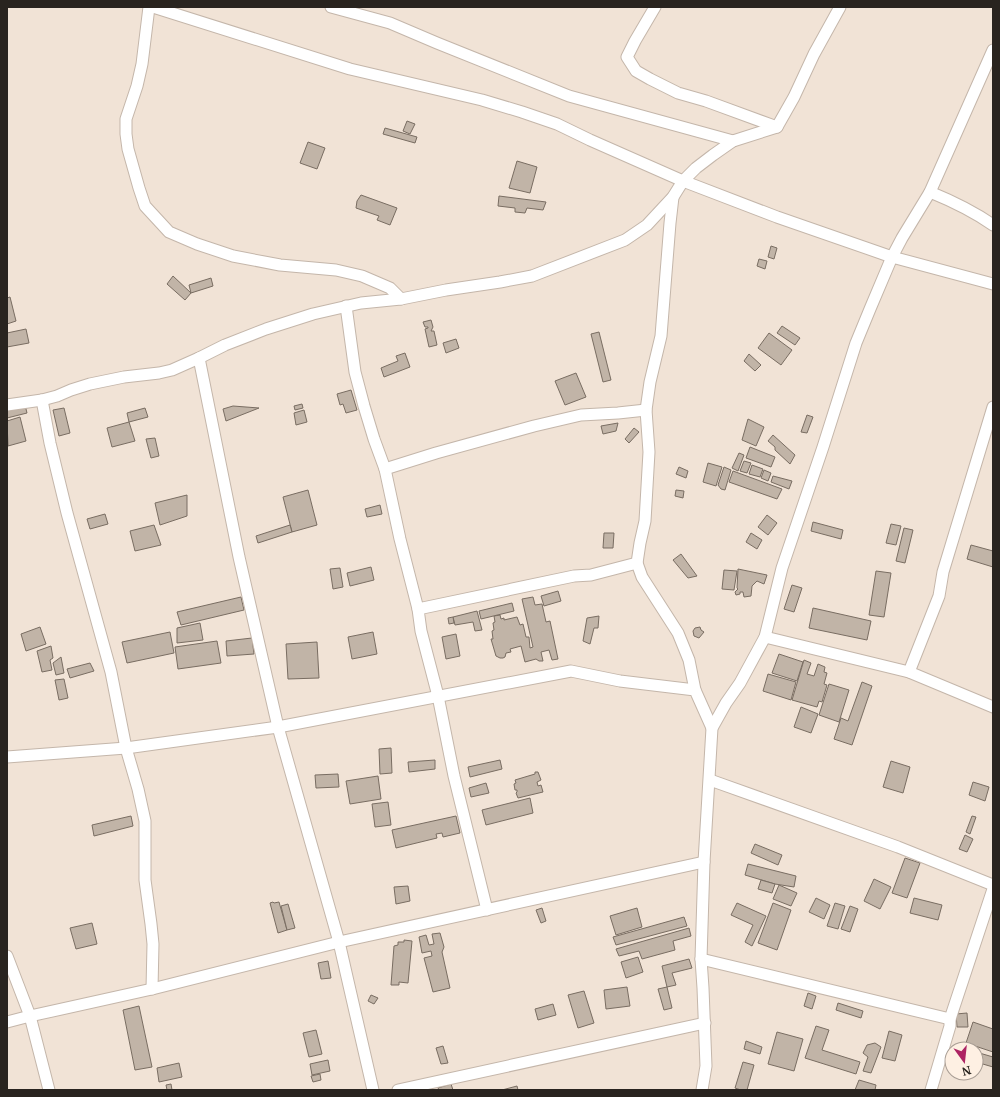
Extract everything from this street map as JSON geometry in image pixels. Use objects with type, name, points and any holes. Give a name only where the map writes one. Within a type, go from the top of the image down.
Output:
[{"type":"street","points":[[149,7],[142,64],[137,86],[126,119],[128,149],[145,206],[169,232],[197,244],[233,256],[280,265],[336,270],[362,276],[390,288],[401,299]]},
{"type":"street","points":[[153,7],[350,69],[482,100],[529,114],[557,124],[683,181],[777,217],[892,258],[993,284]]},
{"type":"street","points":[[331,7],[390,23],[569,96],[733,141]]},
{"type":"street","points":[[655,7],[627,57],[636,71],[678,93],[706,101],[776,127]]},
{"type":"street","points":[[7,405],[58,396],[90,384],[172,370],[225,345],[266,329],[313,314],[361,303],[401,299],[532,276],[625,240],[647,225],[673,197],[683,181],[696,168],[733,141],[776,127],[794,97],[814,54],[840,7]]},
{"type":"street","points":[[702,1090],[706,1066],[704,988],[701,959],[704,862],[712,728],[726,702],[740,683],[765,637],[782,568],[856,343],[892,258],[902,238],[930,192],[993,50]]},
{"type":"street","points":[[930,192],[957,203],[978,214],[993,225]]},
{"type":"street","points":[[673,197],[661,336],[650,382],[646,410],[648,459],[645,521],[637,563],[642,576],[678,633],[689,660],[695,690],[712,728]]},
{"type":"street","points":[[346,306],[355,372],[372,432],[385,468],[400,539],[418,609],[421,631],[438,696],[454,776],[486,910]]},
{"type":"street","points":[[199,358],[239,557],[278,727],[339,942],[373,1090]]},
{"type":"street","points":[[42,400],[66,513],[111,672],[126,748],[145,820],[145,880],[153,944],[152,989]]},
{"type":"street","points":[[909,672],[939,596],[943,572],[993,407]]},
{"type":"street","points":[[385,468],[486,439],[581,415],[646,410]]},
{"type":"street","points":[[418,609],[574,576],[591,575],[637,563]]},
{"type":"street","points":[[765,637],[909,672],[993,707]]},
{"type":"street","points":[[7,757],[126,748],[278,727],[571,671],[620,680],[695,690]]},
{"type":"street","points":[[710,780],[898,847],[993,885]]},
{"type":"street","points":[[7,1022],[152,989],[339,942],[704,862]]},
{"type":"street","points":[[931,1090],[950,1026],[950,1019],[993,889]]},
{"type":"street","points":[[7,956],[30,1016],[49,1090]]},
{"type":"street","points":[[701,959],[950,1019]]},
{"type":"street","points":[[398,1090],[705,1023]]},
{"type":"building","points":[[407,121],[415,124],[410,134],[403,131]]},
{"type":"building","points":[[385,128],[417,137],[415,143],[383,134]]},
{"type":"building","points":[[308,142],[325,148],[317,169],[300,163]]},
{"type":"building","points":[[517,161],[537,167],[530,193],[509,188]]},
{"type":"building","points":[[361,195],[397,208],[390,225],[377,220],[379,216],[356,208],[357,201]]},
{"type":"building","points":[[499,196],[546,202],[543,210],[527,208],[525,213],[515,212],[515,208],[498,206]]},
{"type":"building","points":[[771,246],[777,248],[774,259],[768,257]]},
{"type":"building","points":[[759,259],[767,261],[765,269],[757,266]]},
{"type":"building","points":[[173,276],[191,293],[185,300],[167,284]]},
{"type":"building","points":[[211,278],[213,286],[191,293],[189,285]]},
{"type":"building","points":[[10,297],[16,321],[7,324],[7,298]]},
{"type":"building","points":[[431,320],[433,327],[431,331],[434,331],[437,345],[429,347],[425,329],[428,327],[425,327],[423,322]]},
{"type":"building","points":[[782,326],[800,338],[795,345],[777,333]]},
{"type":"building","points":[[26,329],[29,343],[7,347],[7,333]]},
{"type":"building","points":[[599,332],[611,380],[603,382],[591,334]]},
{"type":"building","points":[[769,333],[792,350],[781,365],[758,348]]},
{"type":"building","points":[[456,339],[459,348],[446,353],[443,343]]},
{"type":"building","points":[[405,353],[410,367],[384,377],[381,368],[398,361],[396,356]]},
{"type":"building","points":[[749,354],[761,365],[755,371],[744,361]]},
{"type":"building","points":[[576,373],[586,397],[565,405],[555,381]]},
{"type":"building","points":[[351,390],[357,410],[346,413],[343,404],[340,405],[337,394]]},
{"type":"building","points":[[302,404],[303,408],[295,410],[294,406]]},
{"type":"building","points":[[25,405],[27,413],[7,418],[7,410]]},
{"type":"building","points":[[233,406],[259,408],[226,421],[223,409]]},
{"type":"building","points":[[64,408],[70,433],[59,436],[53,410]]},
{"type":"building","points":[[145,408],[148,417],[129,422],[127,413]]},
{"type":"building","points":[[304,410],[307,422],[296,425],[294,413]]},
{"type":"building","points":[[807,415],[813,417],[807,433],[801,432]]},
{"type":"building","points":[[20,417],[26,441],[8,446],[7,421]]},
{"type":"building","points":[[748,419],[764,427],[756,446],[742,440]]},
{"type":"building","points":[[129,422],[135,441],[112,447],[107,428]]},
{"type":"building","points":[[618,423],[616,431],[603,434],[601,426]]},
{"type":"building","points":[[634,428],[639,432],[629,443],[625,439]]},
{"type":"building","points":[[773,435],[795,455],[790,464],[768,441]]},
{"type":"building","points":[[155,438],[159,456],[151,458],[146,439]]},
{"type":"building","points":[[750,447],[775,457],[771,467],[746,458]]},
{"type":"building","points":[[739,453],[744,455],[738,471],[732,468]]},
{"type":"building","points":[[744,461],[751,463],[747,473],[740,471]]},
{"type":"building","points":[[708,463],[722,467],[716,486],[703,482]]},
{"type":"building","points":[[752,465],[763,469],[760,477],[749,474]]},
{"type":"building","points":[[679,467],[688,471],[686,478],[676,474]]},
{"type":"building","points":[[724,467],[731,470],[725,490],[721,489],[718,485]]},
{"type":"building","points":[[764,470],[771,473],[768,481],[761,478]]},
{"type":"building","points":[[733,471],[782,489],[777,499],[729,482]]},
{"type":"building","points":[[773,476],[792,481],[789,489],[771,482]]},
{"type":"building","points":[[308,490],[317,525],[292,532],[283,497]]},
{"type":"building","points":[[676,490],[684,491],[683,498],[675,496]]},
{"type":"building","points":[[187,495],[187,516],[160,525],[155,503]]},
{"type":"building","points":[[380,505],[382,514],[367,517],[365,509]]},
{"type":"building","points":[[105,514],[108,524],[90,529],[87,519]]},
{"type":"building","points":[[767,515],[777,523],[768,535],[758,527]]},
{"type":"building","points":[[813,522],[843,530],[841,539],[811,531]]},
{"type":"building","points":[[891,524],[901,526],[896,545],[886,543]]},
{"type":"building","points":[[154,525],[161,545],[135,551],[130,531]]},
{"type":"building","points":[[290,525],[292,532],[258,543],[256,536]]},
{"type":"building","points":[[904,528],[913,530],[905,563],[896,561]]},
{"type":"building","points":[[604,533],[614,533],[613,548],[603,548]]},
{"type":"building","points":[[751,533],[762,540],[757,549],[746,542]]},
{"type":"building","points":[[971,545],[993,551],[993,567],[967,559]]},
{"type":"building","points":[[681,554],[697,576],[688,578],[673,560]]},
{"type":"building","points":[[371,567],[374,580],[350,586],[347,573]]},
{"type":"building","points":[[340,568],[343,587],[333,589],[330,569]]},
{"type":"building","points":[[738,569],[767,575],[764,584],[757,581],[752,586],[751,596],[744,597],[743,592],[736,595],[735,592],[738,589]]},
{"type":"building","points":[[724,570],[737,571],[734,590],[722,589]]},
{"type":"building","points":[[876,571],[891,573],[884,617],[869,615]]},
{"type":"building","points":[[792,585],[802,588],[794,612],[784,609]]},
{"type":"building","points":[[558,591],[561,601],[544,606],[541,596]]},
{"type":"building","points":[[241,597],[244,610],[181,625],[177,612]]},
{"type":"building","points":[[533,597],[535,605],[542,604],[546,622],[550,621],[558,659],[552,660],[549,650],[541,652],[543,661],[536,659],[525,662],[521,646],[510,649],[511,652],[506,653],[505,657],[503,658],[496,656],[491,639],[493,639],[492,631],[494,630],[494,616],[500,615],[501,619],[504,618],[504,620],[517,617],[520,625],[523,624],[526,637],[529,637],[530,648],[533,647],[522,599]]},
{"type":"building","points":[[512,603],[514,611],[481,619],[479,611]]},
{"type":"building","points":[[813,608],[871,621],[867,640],[809,628]]},
{"type":"building","points":[[477,611],[482,630],[475,631],[473,622],[455,625],[453,617]]},
{"type":"building","points":[[599,616],[598,628],[594,628],[590,644],[583,641],[587,618]]},
{"type":"building","points":[[453,617],[454,623],[449,624],[448,618]]},
{"type":"building","points":[[200,623],[203,640],[177,643],[177,628]]},
{"type":"building","points":[[40,627],[46,644],[26,651],[21,634]]},
{"type":"building","points":[[700,627],[704,632],[699,638],[694,636],[693,631],[695,628]]},
{"type":"building","points":[[170,632],[174,653],[127,663],[122,642]]},
{"type":"building","points":[[373,632],[377,654],[352,659],[348,637]]},
{"type":"building","points":[[456,634],[460,656],[446,659],[442,637]]},
{"type":"building","points":[[252,638],[254,654],[227,656],[226,641]]},
{"type":"building","points":[[217,641],[221,663],[178,669],[175,647]]},
{"type":"building","points":[[317,642],[319,678],[288,679],[286,644]]},
{"type":"building","points":[[51,646],[53,658],[50,660],[52,670],[42,672],[37,651]]},
{"type":"building","points":[[779,654],[803,662],[797,681],[772,673]]},
{"type":"building","points":[[61,657],[64,673],[56,675],[53,663]]},
{"type":"building","points":[[804,660],[811,663],[807,674],[814,676],[818,664],[825,667],[824,672],[827,673],[824,684],[827,685],[822,702],[819,701],[817,707],[792,700]]},
{"type":"building","points":[[90,663],[94,671],[70,678],[67,669]]},
{"type":"building","points":[[768,674],[796,682],[791,700],[763,691]]},
{"type":"building","points":[[64,679],[68,698],[59,700],[55,680]]},
{"type":"building","points":[[862,682],[872,686],[852,745],[834,739],[841,718],[848,721]]},
{"type":"building","points":[[829,684],[849,690],[839,722],[819,715]]},
{"type":"building","points":[[801,707],[818,714],[811,733],[794,727]]},
{"type":"building","points":[[391,748],[392,773],[380,774],[379,749]]},
{"type":"building","points":[[435,760],[435,769],[409,772],[408,762]]},
{"type":"building","points":[[500,760],[502,769],[470,777],[468,767]]},
{"type":"building","points":[[891,761],[910,767],[903,793],[883,787]]},
{"type":"building","points":[[535,772],[538,772],[541,780],[537,782],[538,786],[541,785],[543,792],[518,798],[516,793],[517,790],[515,790],[514,784],[516,783],[515,780],[535,774]]},
{"type":"building","points":[[338,774],[339,787],[316,788],[315,775]]},
{"type":"building","points":[[378,776],[381,799],[350,804],[346,781]]},
{"type":"building","points":[[973,782],[989,787],[985,801],[969,795]]},
{"type":"building","points":[[486,783],[489,793],[471,797],[469,788]]},
{"type":"building","points":[[530,798],[533,813],[486,825],[482,810]]},
{"type":"building","points":[[388,802],[391,825],[375,827],[372,804]]},
{"type":"building","points":[[131,816],[133,826],[94,836],[92,825]]},
{"type":"building","points":[[456,816],[460,833],[443,837],[442,833],[436,834],[437,838],[396,848],[392,830]]},
{"type":"building","points":[[972,816],[976,817],[970,834],[966,832]]},
{"type":"building","points":[[965,835],[973,839],[967,852],[959,849]]},
{"type":"building","points":[[755,844],[782,855],[778,865],[751,853]]},
{"type":"building","points":[[905,858],[920,863],[907,898],[892,893]]},
{"type":"building","points":[[748,864],[796,876],[794,887],[775,884],[745,875]]},
{"type":"building","points":[[874,879],[891,887],[880,909],[864,901]]},
{"type":"building","points":[[761,880],[775,884],[772,893],[758,889]]},
{"type":"building","points":[[779,885],[797,893],[791,906],[773,899]]},
{"type":"building","points":[[408,886],[410,901],[396,904],[394,887]]},
{"type":"building","points":[[816,898],[830,905],[824,919],[809,912]]},
{"type":"building","points":[[914,898],[942,905],[938,920],[910,913]]},
{"type":"building","points":[[279,902],[287,930],[278,933],[270,903]]},
{"type":"building","points":[[737,903],[766,916],[752,946],[745,942],[753,925],[731,915]]},
{"type":"building","points":[[773,903],[791,910],[777,950],[758,943]]},
{"type":"building","points":[[835,903],[845,906],[838,929],[827,926]]},
{"type":"building","points":[[288,904],[295,928],[287,930],[281,906]]},
{"type":"building","points":[[850,906],[858,909],[850,932],[841,929]]},
{"type":"building","points":[[542,908],[546,921],[541,923],[536,910]]},
{"type":"building","points":[[637,908],[642,927],[616,935],[610,916]]},
{"type":"building","points":[[684,917],[687,926],[616,945],[613,937]]},
{"type":"building","points":[[92,923],[97,944],[76,949],[70,928]]},
{"type":"building","points":[[689,928],[691,936],[673,941],[675,950],[642,959],[639,951],[619,956],[616,949]]},
{"type":"building","points":[[440,933],[444,947],[442,952],[450,988],[433,992],[424,958],[432,956],[431,951],[422,953],[419,937],[426,935],[429,945],[434,944],[432,934]]},
{"type":"building","points":[[404,940],[412,941],[408,983],[399,982],[399,985],[391,985],[394,946],[398,945],[398,942],[404,942]]},
{"type":"building","points":[[638,957],[643,972],[626,978],[621,962]]},
{"type":"building","points":[[689,959],[692,968],[672,973],[676,985],[667,987],[662,966]]},
{"type":"building","points":[[328,961],[331,978],[321,979],[318,963]]},
{"type":"building","points":[[627,987],[630,1006],[606,1009],[604,990]]},
{"type":"building","points":[[667,987],[672,1008],[664,1010],[658,989]]},
{"type":"building","points":[[584,991],[594,1023],[578,1028],[568,995]]},
{"type":"building","points":[[808,993],[816,996],[812,1009],[804,1006]]},
{"type":"building","points":[[371,995],[378,998],[374,1004],[368,1001]]},
{"type":"building","points":[[838,1003],[863,1011],[861,1018],[836,1010]]},
{"type":"building","points":[[553,1004],[556,1015],[538,1020],[535,1009]]},
{"type":"building","points":[[139,1006],[152,1067],[135,1070],[123,1010]]},
{"type":"building","points":[[967,1013],[968,1027],[957,1027],[956,1014]]},
{"type":"building","points":[[973,1022],[993,1029],[993,1052],[984,1049],[984,1041],[967,1041]]},
{"type":"building","points":[[816,1026],[829,1030],[822,1050],[860,1062],[856,1074],[805,1058]]},
{"type":"building","points":[[316,1030],[322,1054],[309,1057],[303,1033]]},
{"type":"building","points":[[889,1031],[902,1035],[895,1061],[882,1058]]},
{"type":"building","points":[[777,1032],[803,1039],[794,1071],[768,1064]]},
{"type":"building","points":[[746,1041],[762,1047],[760,1054],[744,1049]]},
{"type":"building","points":[[875,1043],[881,1047],[871,1073],[863,1071],[868,1057],[863,1053],[867,1045]]},
{"type":"building","points":[[443,1046],[448,1063],[441,1064],[436,1048]]},
{"type":"building","points":[[984,1054],[993,1057],[993,1067],[984,1064]]},
{"type":"building","points":[[328,1060],[330,1071],[312,1075],[310,1064]]},
{"type":"building","points":[[743,1062],[754,1065],[747,1090],[735,1088]]},
{"type":"building","points":[[179,1063],[182,1077],[159,1082],[157,1068]]},
{"type":"building","points":[[320,1074],[321,1080],[313,1082],[311,1076]]},
{"type":"building","points":[[859,1080],[876,1085],[875,1090],[855,1090]]},
{"type":"building","points":[[171,1084],[172,1090],[167,1090],[166,1085]]},
{"type":"building","points":[[451,1084],[453,1090],[439,1090],[438,1088]]},
{"type":"building","points":[[517,1086],[518,1090],[502,1090]]}]
